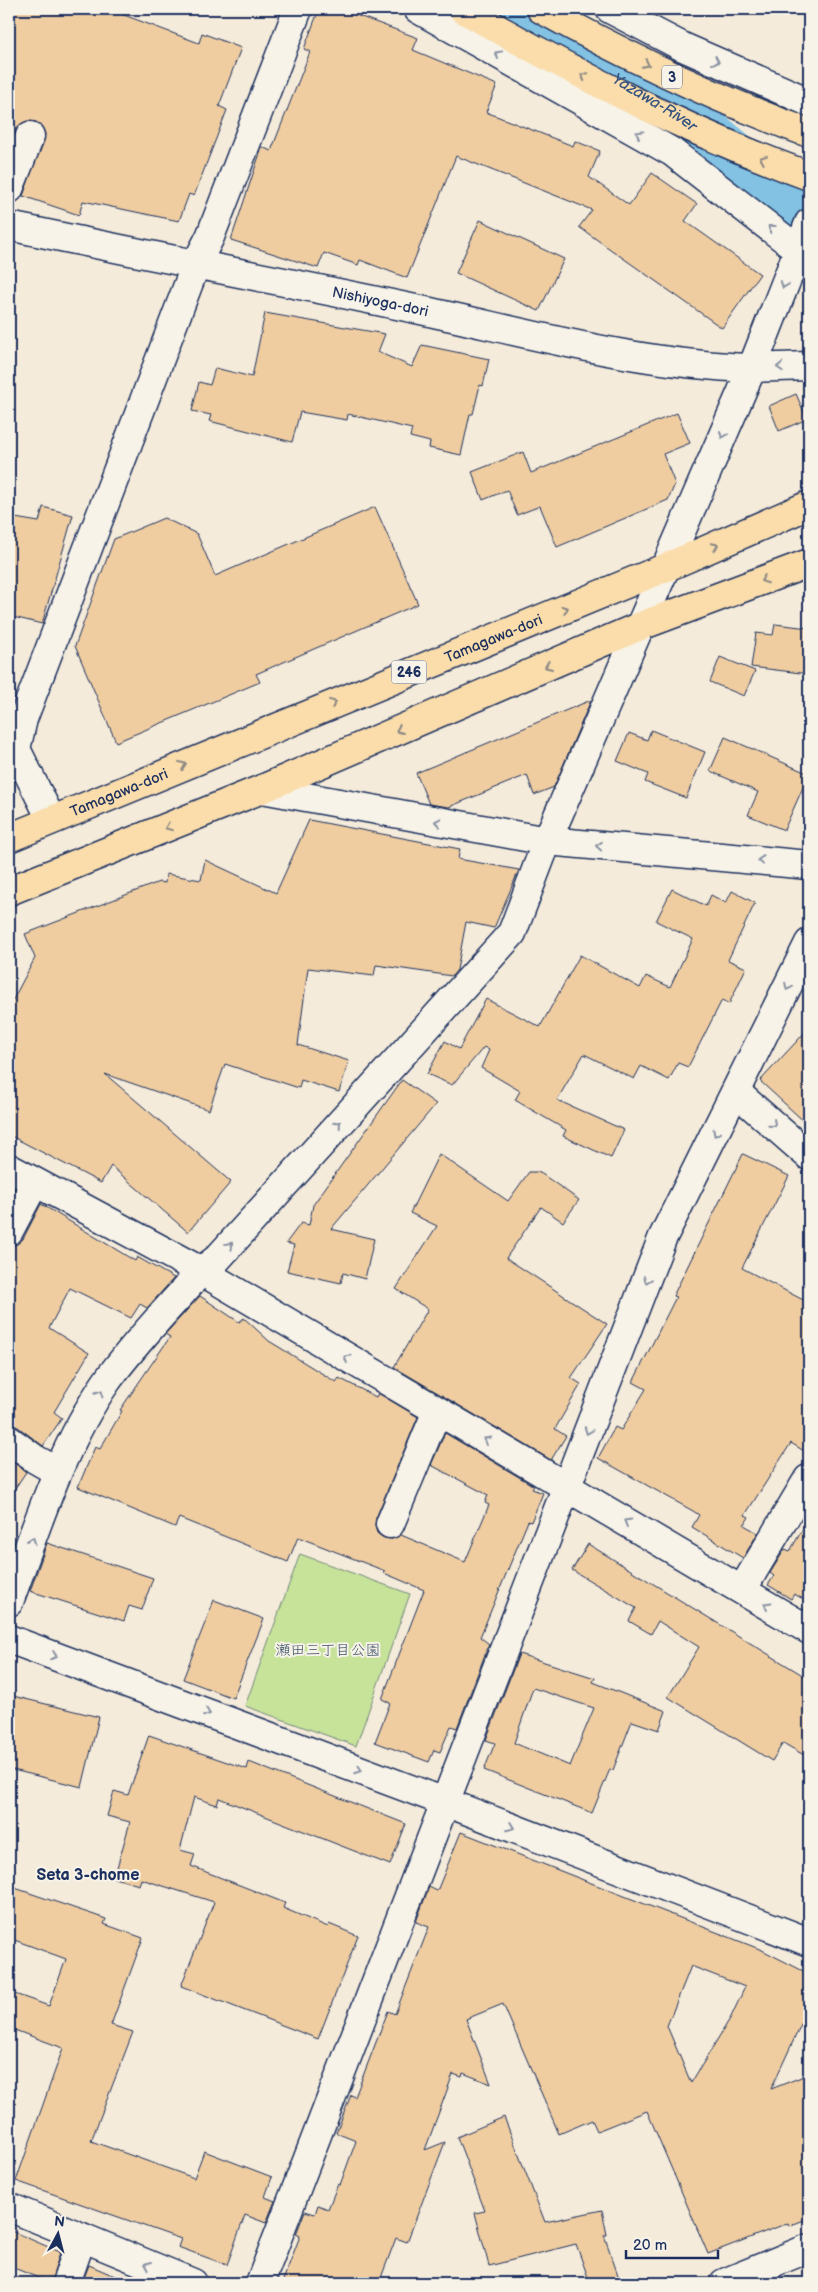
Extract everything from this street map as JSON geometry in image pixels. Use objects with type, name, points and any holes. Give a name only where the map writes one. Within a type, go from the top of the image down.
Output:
[{"type":"highway","points":[[463,9],[645,108],[715,139],[809,176]]},
{"type":"highway","name":"3","points":[[541,9],[663,72],[730,103],[809,133]]},
{"type":"highway","name":"Tamagawa-dori","points":[[9,838],[51,819],[667,567],[809,506]]},
{"type":"highway","points":[[9,891],[262,789],[638,627],[809,563]]},
{"type":"street","points":[[51,819],[13,748],[196,264],[210,237],[298,9]]},
{"type":"street","points":[[418,9],[672,152],[804,253]]},
{"type":"street","points":[[610,9],[683,47],[809,102]]},
{"type":"street","points":[[9,189],[30,136]]},
{"type":"street","points":[[9,1602],[58,1472],[89,1410],[107,1381],[201,1272],[218,1258],[512,933],[547,841],[638,627],[667,567],[752,368],[804,253],[809,224]]},
{"type":"street","name":"Nishiyoga-dori","points":[[9,226],[621,352],[724,368],[809,366]]},
{"type":"street","points":[[262,789],[547,841],[809,865]]},
{"type":"street","points":[[260,2283],[662,1240],[809,943]]},
{"type":"street","points":[[736,1092],[809,1156]]},
{"type":"street","points":[[9,1168],[201,1272],[809,1630]]},
{"type":"street","points":[[9,1231],[35,1182]]},
{"type":"street","points":[[390,1524],[437,1411]]},
{"type":"street","points":[[9,1440],[35,1460],[58,1472]]},
{"type":"street","points":[[742,1590],[808,1479]]},
{"type":"street","points":[[9,1639],[445,1802],[809,1942]]},
{"type":"street","points":[[9,2207],[193,2283]]},
{"type":"street","points":[[66,2283],[82,2238]]},
{"type":"street","points":[[724,2283],[809,2248]]},
{"type":"green space","name":"瀬田三丁目公園","points":[[300,1554],[410,1594],[356,1746],[245,1706]]},
{"type":"building","points":[[9,9],[108,9],[199,43],[202,33],[241,48],[219,106],[227,110],[194,196],[189,194],[179,221],[83,201],[79,215],[23,196],[45,134],[42,127],[36,122],[27,121],[16,130],[9,147]]},
{"type":"building","points":[[319,9],[358,9],[356,15],[418,38],[413,50],[497,85],[486,112],[573,146],[575,141],[600,151],[589,177],[629,205],[652,173],[697,204],[685,221],[760,274],[722,328],[579,227],[592,210],[456,156],[407,278],[360,260],[358,265],[324,253],[318,268],[231,240],[262,147],[271,151],[310,52],[304,49]]},
{"type":"building","points":[[480,220],[564,259],[539,311],[456,273]]},
{"type":"building","points":[[265,313],[385,334],[378,352],[412,367],[422,345],[489,359],[483,386],[480,385],[473,414],[470,414],[461,455],[429,448],[430,442],[410,437],[412,429],[348,414],[347,420],[300,412],[292,442],[209,421],[211,415],[192,411],[199,382],[210,385],[215,368],[252,377]]},
{"type":"building","points":[[796,394],[807,419],[779,431],[769,406]]},
{"type":"building","points":[[677,413],[690,443],[663,454],[675,484],[668,500],[557,547],[540,506],[517,515],[507,490],[483,500],[472,472],[523,452],[531,473]]},
{"type":"building","points":[[43,507],[73,515],[42,624],[9,616],[9,517],[39,522]]},
{"type":"building","points":[[375,507],[418,604],[256,674],[260,682],[116,742],[75,646],[114,539],[164,518],[197,534],[215,576]]},
{"type":"building","points":[[775,624],[809,628],[809,674],[751,667],[756,633],[773,635]]},
{"type":"building","points":[[720,657],[755,671],[744,696],[710,682]]},
{"type":"building","points":[[591,700],[554,787],[534,795],[527,775],[449,807],[429,804],[416,773]]},
{"type":"building","points":[[651,730],[705,752],[686,798],[645,782],[648,774],[617,761],[629,733],[647,740]]},
{"type":"building","points":[[725,737],[809,774],[784,830],[748,815],[758,792],[710,771]]},
{"type":"building","points":[[309,820],[460,849],[458,859],[519,870],[494,928],[466,922],[457,970],[452,976],[376,965],[374,976],[308,968],[298,1045],[349,1061],[339,1092],[301,1080],[299,1088],[225,1064],[209,1110],[105,1074],[231,1182],[188,1232],[111,1166],[101,1183],[9,1135],[9,1007],[35,958],[25,934],[159,882],[165,883],[166,874],[201,880],[205,860],[276,893]]},
{"type":"building","points":[[672,889],[706,906],[711,895],[726,903],[732,891],[755,903],[728,960],[746,968],[729,1004],[722,1000],[688,1067],[678,1063],[669,1080],[641,1066],[634,1079],[584,1054],[557,1100],[624,1130],[611,1158],[563,1136],[566,1130],[515,1100],[520,1091],[481,1068],[489,1050],[484,1047],[452,1085],[427,1074],[445,1041],[459,1049],[486,999],[540,1027],[580,955],[640,988],[646,976],[670,987],[693,939],[656,921]]},
{"type":"building","points":[[809,1028],[809,1126],[760,1081]]},
{"type":"building","points":[[402,1080],[436,1104],[331,1229],[374,1239],[365,1279],[343,1273],[341,1283],[287,1271],[294,1245],[286,1243],[301,1223],[309,1225],[313,1205]]},
{"type":"building","points":[[439,1154],[508,1201],[529,1172],[539,1172],[579,1200],[563,1222],[541,1207],[506,1258],[607,1324],[571,1378],[581,1384],[555,1429],[566,1436],[551,1460],[394,1367],[428,1309],[396,1289],[437,1226],[410,1213]]},
{"type":"building","points":[[743,1154],[789,1176],[742,1268],[809,1303],[809,1454],[791,1443],[745,1515],[749,1517],[744,1525],[758,1533],[743,1558],[692,1527],[699,1515],[598,1458],[615,1427],[621,1430],[646,1389],[633,1382],[676,1297],[673,1296]]},
{"type":"building","points":[[41,1204],[135,1261],[137,1257],[174,1278],[147,1308],[140,1304],[131,1318],[70,1288],[49,1328],[89,1353],[54,1412],[62,1418],[43,1446],[18,1427],[9,1425],[9,1246],[17,1244],[23,1239]]},
{"type":"building","points":[[200,1296],[239,1322],[244,1318],[269,1341],[336,1382],[339,1378],[376,1397],[378,1393],[418,1417],[376,1518],[375,1526],[377,1533],[384,1538],[392,1539],[401,1535],[465,1562],[489,1505],[485,1503],[488,1495],[431,1465],[445,1433],[534,1486],[532,1489],[543,1493],[531,1522],[528,1521],[480,1637],[489,1644],[457,1728],[451,1726],[440,1752],[434,1750],[429,1762],[375,1742],[390,1703],[382,1699],[424,1590],[384,1573],[385,1571],[298,1537],[288,1562],[179,1518],[175,1527],[78,1487],[95,1447],[100,1449],[122,1411],[120,1410],[170,1337],[165,1334]]},
{"type":"building","points":[[9,1459],[26,1472],[9,1497]]},
{"type":"building","points":[[809,1518],[809,1602],[794,1594],[791,1599],[768,1585],[774,1576],[770,1573],[785,1549],[790,1551]]},
{"type":"building","points":[[47,1543],[153,1578],[142,1610],[129,1606],[124,1621],[30,1591]]},
{"type":"building","points":[[588,1544],[809,1679],[809,1758],[783,1743],[772,1761],[668,1697],[699,1647],[658,1621],[651,1634],[629,1621],[636,1608],[572,1570]]},
{"type":"building","points":[[214,1600],[264,1619],[233,1698],[183,1679]]},
{"type":"building","points":[[519,1654],[595,1678],[593,1682],[666,1711],[659,1730],[632,1721],[613,1770],[610,1769],[592,1813],[484,1770],[495,1743],[486,1740]],"holes":[[[533,1688],[594,1708],[570,1766],[514,1743]]]},
{"type":"building","points":[[9,1695],[99,1717],[82,1787],[9,1769]]},
{"type":"building","points":[[149,1735],[247,1769],[249,1762],[406,1824],[390,1865],[219,1798],[217,1805],[194,1797],[180,1850],[195,1854],[191,1866],[285,1903],[283,1908],[328,1927],[329,1924],[358,1936],[318,2039],[181,1986],[214,1902],[141,1879],[139,1885],[114,1878],[130,1822],[107,1816],[114,1791],[128,1795]]},
{"type":"building","points":[[461,1832],[762,1950],[809,1974],[809,2007],[771,2089],[809,2074],[809,2218],[789,2226],[788,2223],[708,2254],[647,2111],[597,2131],[592,2120],[559,2134],[503,2004],[466,2019],[491,2084],[463,2073],[462,2077],[453,2074],[425,2150],[445,2142],[407,2242],[396,2238],[379,2283],[282,2283],[300,2236],[296,2234],[305,2211],[315,2214],[318,2205],[328,2209],[338,2184],[340,2185],[356,2141],[336,2133],[351,2095],[355,2097],[388,2011],[395,2014],[429,1927],[416,1922],[429,1887],[437,1891]],"holes":[[[691,1966],[745,1987],[731,2017],[691,2083],[667,2026]]]},
{"type":"building","points":[[9,1886],[106,1919],[104,1924],[143,1938],[111,2025],[133,2032],[91,2141],[194,2178],[204,2151],[272,2177],[265,2197],[275,2201],[266,2223],[245,2215],[227,2265],[178,2247],[181,2239],[16,2181],[63,2048],[9,2028],[9,1992],[49,2006],[66,1959],[9,1938]]},
{"type":"building","points":[[504,2117],[545,2222],[602,2210],[607,2235],[604,2235],[619,2278],[605,2283],[590,2283],[576,2244],[489,2266],[475,2213],[485,2211],[457,2137]]},
{"type":"building","points":[[9,2230],[60,2252],[51,2283],[9,2266]]},
{"type":"building","points":[[89,2265],[131,2283],[82,2283]]},
{"type":"waterway","name":"Yazawa-River","points":[[501,9],[685,119],[797,211]]},
{"type":"district","name":"Seta 3-chome","points":[[88,1874]]}]
